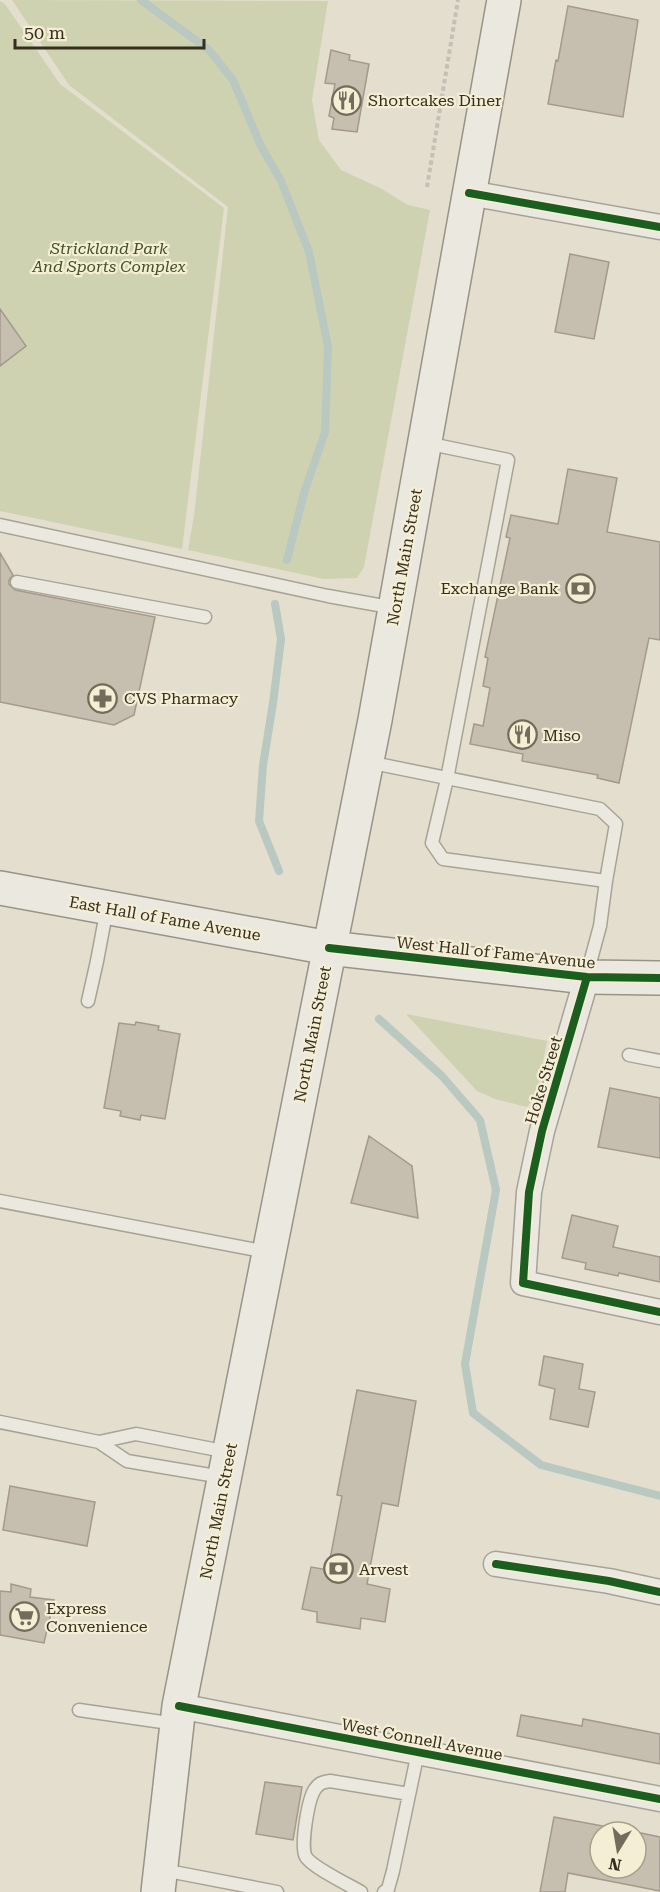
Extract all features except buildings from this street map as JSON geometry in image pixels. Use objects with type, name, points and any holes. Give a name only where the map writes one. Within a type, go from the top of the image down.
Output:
[{"type":"main road","name":"North Main Street","points":[[159,1881],[178,1715],[367,762],[504,0]]},
{"type":"main road","name":"East Hall of Fame Avenue","points":[[0,888],[329,948]]},
{"type":"main road","name":"West Hall of Fame Avenue","points":[[329,948],[587,977],[660,978]]},
{"type":"street","points":[[469,193],[660,227]]},
{"type":"street","name":"Hoke Street","points":[[587,977],[542,1131],[529,1192],[523,1282],[660,1311]]},
{"type":"street","points":[[496,1564],[609,1581],[660,1592]]},
{"type":"street","name":"West Connell Avenue","points":[[178,1715],[418,1752],[660,1799]]},
{"type":"lane","points":[[424,443],[508,460],[447,779],[432,843],[443,859],[606,881]]},
{"type":"lane","points":[[0,525],[328,596],[395,608]]},
{"type":"lane","points":[[17,582],[205,617]]},
{"type":"lane","points":[[367,762],[600,809],[616,824],[600,926],[587,977]]},
{"type":"lane","points":[[88,1001],[107,907]]},
{"type":"lane","points":[[629,1055],[660,1061]]},
{"type":"lane","points":[[0,1201],[269,1253]]},
{"type":"lane","points":[[0,1422],[99,1442],[127,1461],[227,1465]]},
{"type":"lane","points":[[99,1442],[136,1434],[227,1465]]},
{"type":"lane","points":[[79,1710],[178,1715]]},
{"type":"lane","points":[[384,1892],[388,1889],[393,1871],[418,1752]]},
{"type":"lane","points":[[361,1892],[306,1858],[303,1846],[311,1797],[315,1788],[321,1782],[330,1780],[409,1794]]},
{"type":"lane","points":[[159,1881],[277,1892]]},
{"type":"path","points":[[427,187],[458,0]]},
{"type":"green space","points":[[12,0],[328,1],[312,100],[319,140],[341,170],[382,189],[408,205],[430,210],[364,567],[357,578],[324,579],[188,550],[194,516],[228,207],[69,85]]},
{"type":"green space","name":"Strickland Park And Sports Complex","points":[[0,1],[5,4],[60,84],[224,208],[182,549],[0,511]]},
{"type":"green space","points":[[406,1014],[547,1041],[537,1092],[527,1107],[495,1099],[477,1091]]},
{"type":"waterway","points":[[141,0],[209,50],[233,80],[260,144],[281,181],[309,252],[328,347],[325,432],[304,493],[287,560]]},
{"type":"waterway","points":[[275,604],[281,639],[263,765],[259,821],[279,871]]},
{"type":"waterway","points":[[379,1019],[442,1076],[480,1120],[496,1190],[465,1364],[473,1413],[541,1465],[660,1496]]},
{"type":"cycle path","points":[[469,193],[660,227]]},
{"type":"cycle path","points":[[329,948],[587,977],[660,978]]},
{"type":"cycle path","points":[[587,977],[542,1131],[529,1192],[523,1283],[660,1312]]},
{"type":"cycle path","points":[[496,1564],[609,1581],[660,1592]]},
{"type":"cycle path","points":[[179,1706],[660,1799]]},
{"type":"place","name":"Shortcakes Diner","points":[[347,100]]},
{"type":"place","name":"Exchange Bank","points":[[580,588]]},
{"type":"place","name":"CVS Pharmacy","points":[[103,698]]},
{"type":"place","name":"Miso","points":[[522,735]]},
{"type":"place","name":"Arvest","points":[[338,1569]]},
{"type":"place","name":"Express Convenience","points":[[25,1617]]}]
